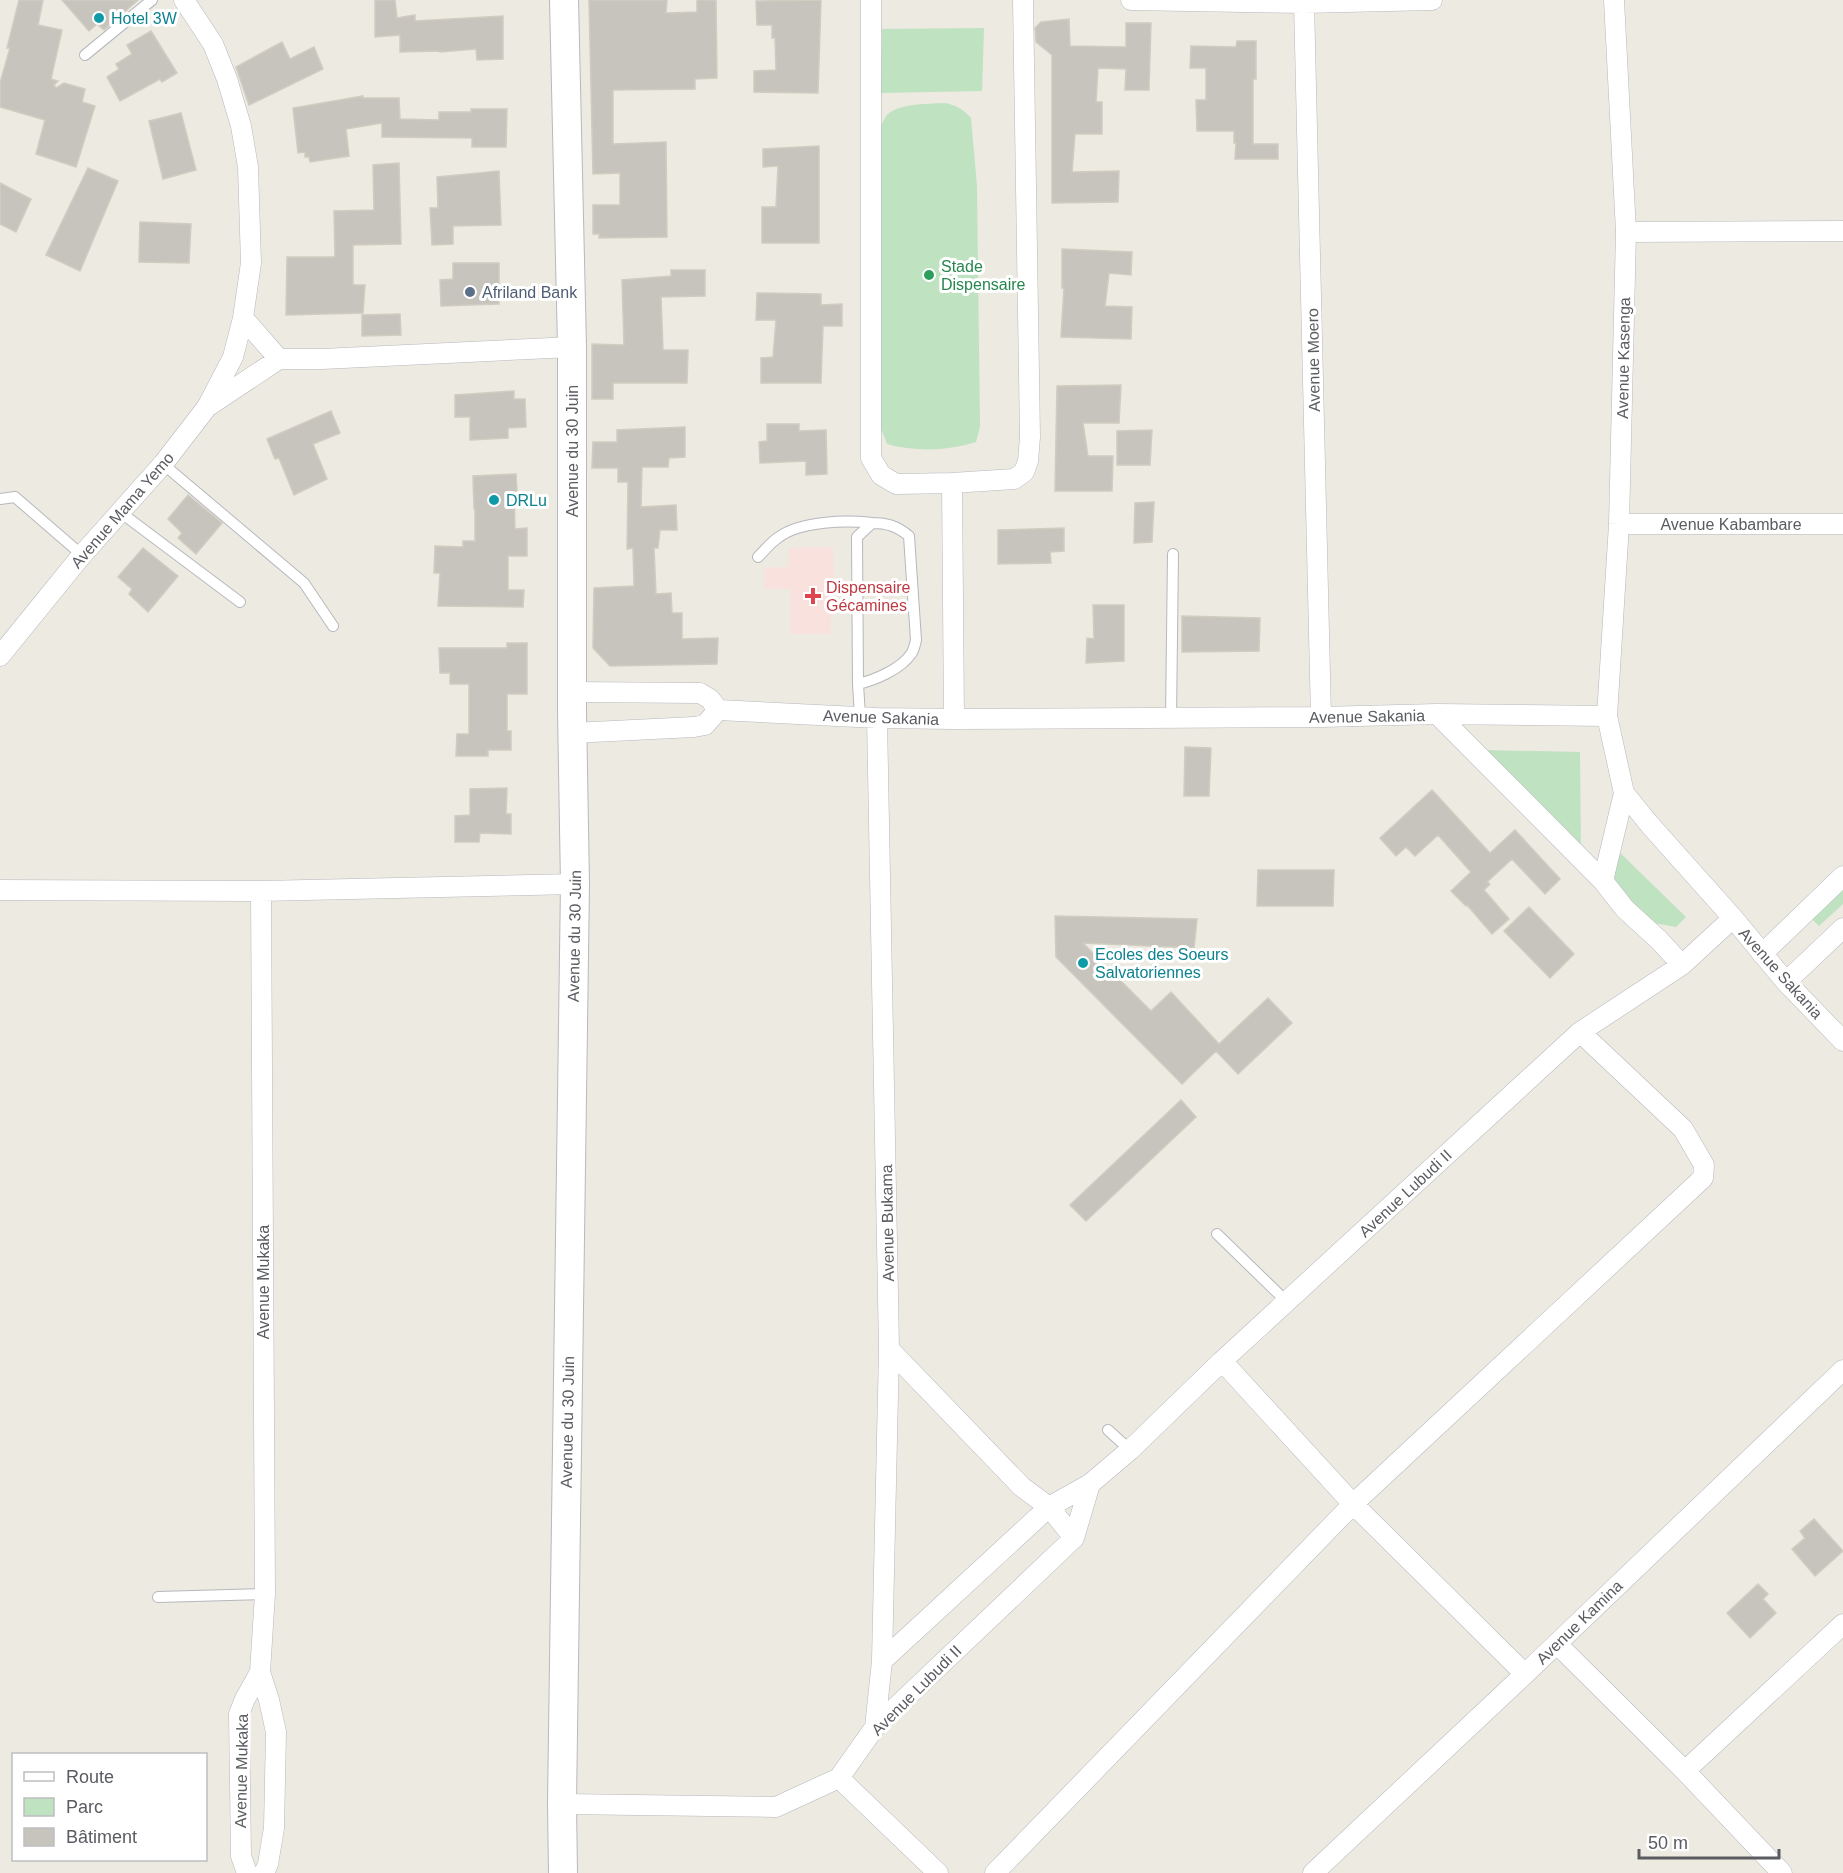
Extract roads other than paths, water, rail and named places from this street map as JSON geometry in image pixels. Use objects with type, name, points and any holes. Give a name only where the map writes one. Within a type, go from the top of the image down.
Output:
[{"type":"street","name":"Avenue Mama Yemo","points":[[0,656],[82,555],[163,464],[207,407],[233,357],[243,318],[251,263],[248,167],[241,126],[227,79],[213,44],[184,0]]},
{"type":"street","name":"Avenue du 30 Juin","points":[[563,1873],[562,1804],[575,884],[572,733],[572,347],[564,0]]},
{"type":"street","points":[[871,0],[871,458],[881,475],[896,484],[1014,479],[1024,472],[1028,461],[1031,424],[1023,0]]},
{"type":"street","points":[[1131,0],[1304,3],[1432,0]]},
{"type":"street","name":"Avenue Kasenga","points":[[1607,716],[1619,524],[1626,232],[1614,0]]},
{"type":"street","name":"Avenue Moero","points":[[1304,3],[1322,717]]},
{"type":"street","points":[[1626,232],[1843,231]]},
{"type":"street","points":[[243,318],[279,359]]},
{"type":"street","points":[[207,407],[279,359],[572,347]]},
{"type":"street","points":[[952,483],[954,720]]},
{"type":"street","name":"Avenue Kabambare","points":[[1619,524],[1843,524]]},
{"type":"street","points":[[572,692],[700,693],[710,699],[718,710],[705,725],[694,728],[572,733]]},
{"type":"street","name":"Avenue Sakania","points":[[718,710],[954,720],[1437,714],[1607,716],[1624,793],[1786,982],[1843,1041]]},
{"type":"street","points":[[1437,714],[1603,881],[1625,909],[1682,965]]},
{"type":"street","name":"Avenue Bukama","points":[[869,717],[889,1349],[882,1661],[875,1727]]},
{"type":"street","points":[[1603,881],[1624,793]]},
{"type":"street","points":[[1762,954],[1843,876]]},
{"type":"street","points":[[0,890],[261,891],[575,884]]},
{"type":"street","name":"Avenue Mukaka","points":[[261,891],[265,1594],[260,1672],[276,1732],[274,1828],[268,1864],[264,1873]]},
{"type":"street","name":"Avenue Lubudi II","points":[[882,1661],[1049,1507],[1090,1484],[1130,1450],[1222,1361],[1580,1032],[1682,965],[1733,918]]},
{"type":"street","points":[[1786,982],[1843,928]]},
{"type":"street","points":[[995,1873],[1353,1503],[1703,1178],[1704,1165],[1683,1129],[1580,1032]]},
{"type":"street","points":[[889,1349],[1022,1487],[1049,1507],[1074,1538]]},
{"type":"street","points":[[1222,1361],[1353,1503],[1525,1674]]},
{"type":"street","name":"Avenue Kamina","points":[[1313,1873],[1557,1644],[1843,1370]]},
{"type":"street","points":[[1074,1538],[1090,1484]]},
{"type":"street","name":"Avenue Lubudi II","points":[[562,1804],[777,1807],[838,1778],[875,1727],[1074,1538]]},
{"type":"street","points":[[1684,1771],[1843,1623]]},
{"type":"street","points":[[1557,1644],[1782,1873]]},
{"type":"street","name":"Avenue Mukaka","points":[[247,1873],[241,1856],[239,1714],[260,1672]]},
{"type":"street","points":[[838,1778],[938,1873]]},
{"type":"lane","points":[[85,55],[152,0]]},
{"type":"lane","points":[[163,464],[304,583],[333,626]]},
{"type":"lane","points":[[0,499],[15,497],[82,555]]},
{"type":"lane","points":[[120,512],[240,602]]},
{"type":"lane","points":[[758,557],[779,536],[803,527],[850,521],[884,523],[899,528],[909,536],[916,640],[911,654],[900,665],[887,674],[858,684]]},
{"type":"lane","points":[[869,717],[858,684],[856,548],[857,537],[872,524]]},
{"type":"lane","points":[[1171,718],[1173,554]]},
{"type":"lane","points":[[1217,1234],[1287,1302]]},
{"type":"lane","points":[[1108,1430],[1130,1450]]},
{"type":"lane","points":[[158,1597],[265,1594]]},
{"type":"place","name":"Hotel 3W","points":[[99,18]]},
{"type":"place","name":"Stade Dispensaire","points":[[929,275]]},
{"type":"place","name":"Afriland Bank","points":[[470,292]]},
{"type":"place","name":"DRLu","points":[[494,500]]},
{"type":"place","name":"Dispensaire Gécamines","points":[[813,596]]},
{"type":"place","name":"Ecoles des Soeurs Salvatoriennes","points":[[1083,963]]}]
